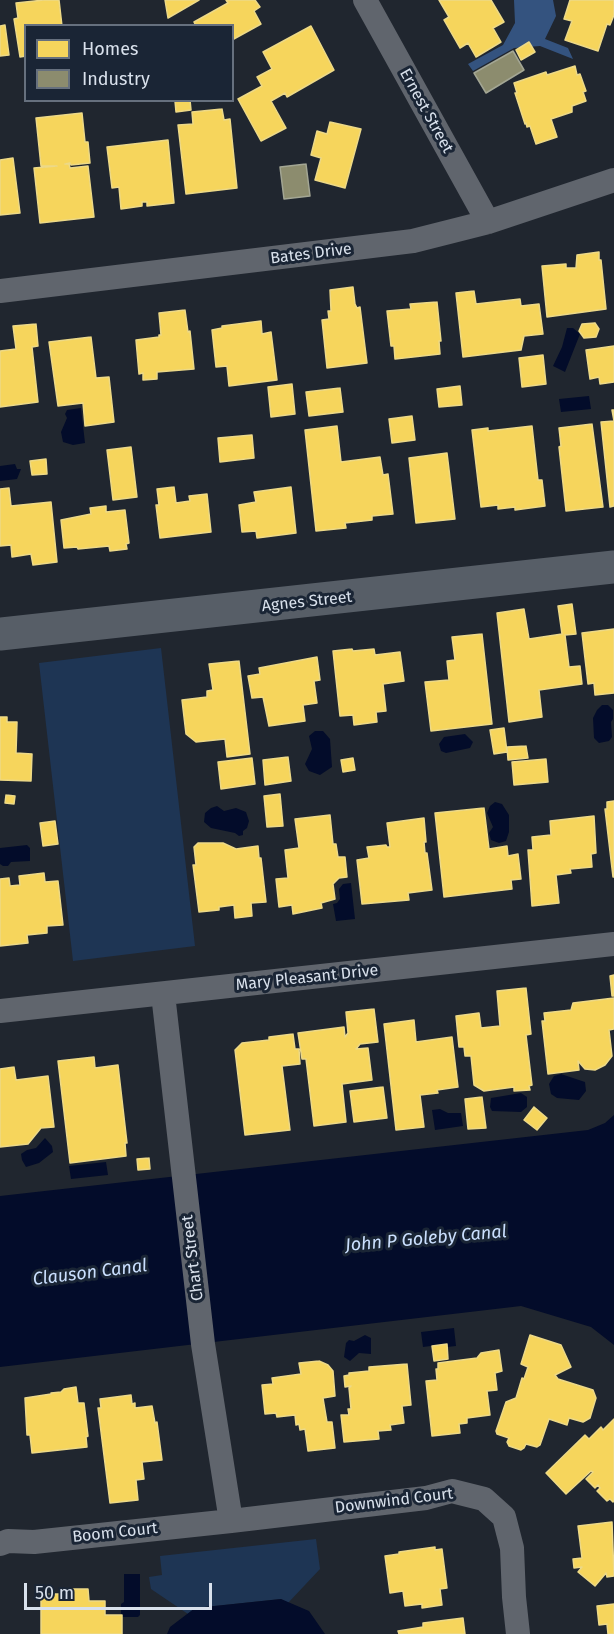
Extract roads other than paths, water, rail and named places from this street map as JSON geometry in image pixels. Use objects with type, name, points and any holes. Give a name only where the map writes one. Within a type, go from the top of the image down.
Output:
[{"type":"street","name":"Ernest Street","points":[[365,0],[488,222]]},
{"type":"street","name":"Bates Drive","points":[[0,291],[413,241],[488,222],[614,180]]},
{"type":"street","name":"Agnes Street","points":[[0,634],[614,567]]},
{"type":"street","name":"Mary Pleasant Drive","points":[[0,1011],[614,944]]},
{"type":"street","name":"Chart Street","points":[[163,994],[207,1369],[231,1521]]},
{"type":"street","name":"Downwind Court","points":[[231,1521],[426,1498],[452,1491],[484,1499],[504,1517],[512,1548],[518,1634]]},
{"type":"street","name":"Boom Court","points":[[0,1544],[9,1541],[34,1542],[231,1521]]},
{"type":"water","points":[[567,328],[573,328],[580,334],[565,372],[553,366],[562,347]]},
{"type":"water","points":[[589,396],[591,409],[561,412],[559,399]]},
{"type":"water","points":[[81,408],[85,443],[73,445],[63,442],[61,432],[67,418],[65,414],[67,410]]},
{"type":"water","points":[[15,464],[17,469],[21,469],[17,479],[0,481],[0,466]]},
{"type":"water","points":[[602,705],[608,705],[613,710],[612,737],[609,741],[599,743],[594,738],[593,718]]},
{"type":"water","points":[[315,731],[323,731],[330,739],[332,767],[320,775],[309,771],[305,764],[312,749],[309,736]]},
{"type":"water","points":[[465,734],[473,742],[470,748],[446,753],[441,751],[439,744],[444,737]]},
{"type":"water","points":[[495,802],[502,804],[509,815],[509,832],[506,841],[499,843],[491,840],[489,833],[493,827],[487,813]]},
{"type":"water","points":[[217,806],[224,811],[236,808],[246,812],[249,821],[243,835],[239,836],[211,828],[204,822],[205,813]]},
{"type":"water","points":[[27,845],[30,848],[30,861],[11,862],[8,866],[0,864],[0,848]]},
{"type":"water","points":[[351,883],[355,919],[336,921],[333,904],[340,899],[339,889],[343,884]]},
{"type":"water","points":[[561,1074],[585,1082],[586,1091],[579,1100],[557,1098],[551,1094],[549,1084],[554,1076]]},
{"type":"water","points":[[521,1093],[527,1097],[527,1107],[521,1112],[492,1111],[491,1098]]},
{"type":"water","points":[[440,1109],[448,1113],[461,1113],[463,1126],[435,1130],[432,1110]]},
{"type":"water","points":[[614,1115],[614,1345],[591,1327],[521,1306],[0,1367],[0,1196],[588,1130],[605,1123]]},
{"type":"water","points":[[45,1138],[52,1146],[53,1152],[39,1163],[26,1167],[21,1154],[36,1148]]},
{"type":"water","points":[[106,1162],[108,1175],[71,1179],[69,1166]]},
{"type":"water","points":[[454,1328],[456,1346],[447,1347],[446,1344],[423,1347],[421,1332]]},
{"type":"water","points":[[365,1335],[371,1338],[371,1354],[359,1353],[350,1361],[344,1357],[346,1343]]},
{"type":"water","points":[[124,1574],[140,1574],[140,1615],[138,1617],[121,1617],[121,1604],[124,1602]]},
{"type":"water","points":[[281,1599],[309,1611],[325,1634],[167,1634],[170,1627],[195,1608]]},
{"type":"water label","name":"John P Goleby Canal","points":[[426,1239]]},
{"type":"water label","name":"Clauson Canal","points":[[90,1273]]}]
